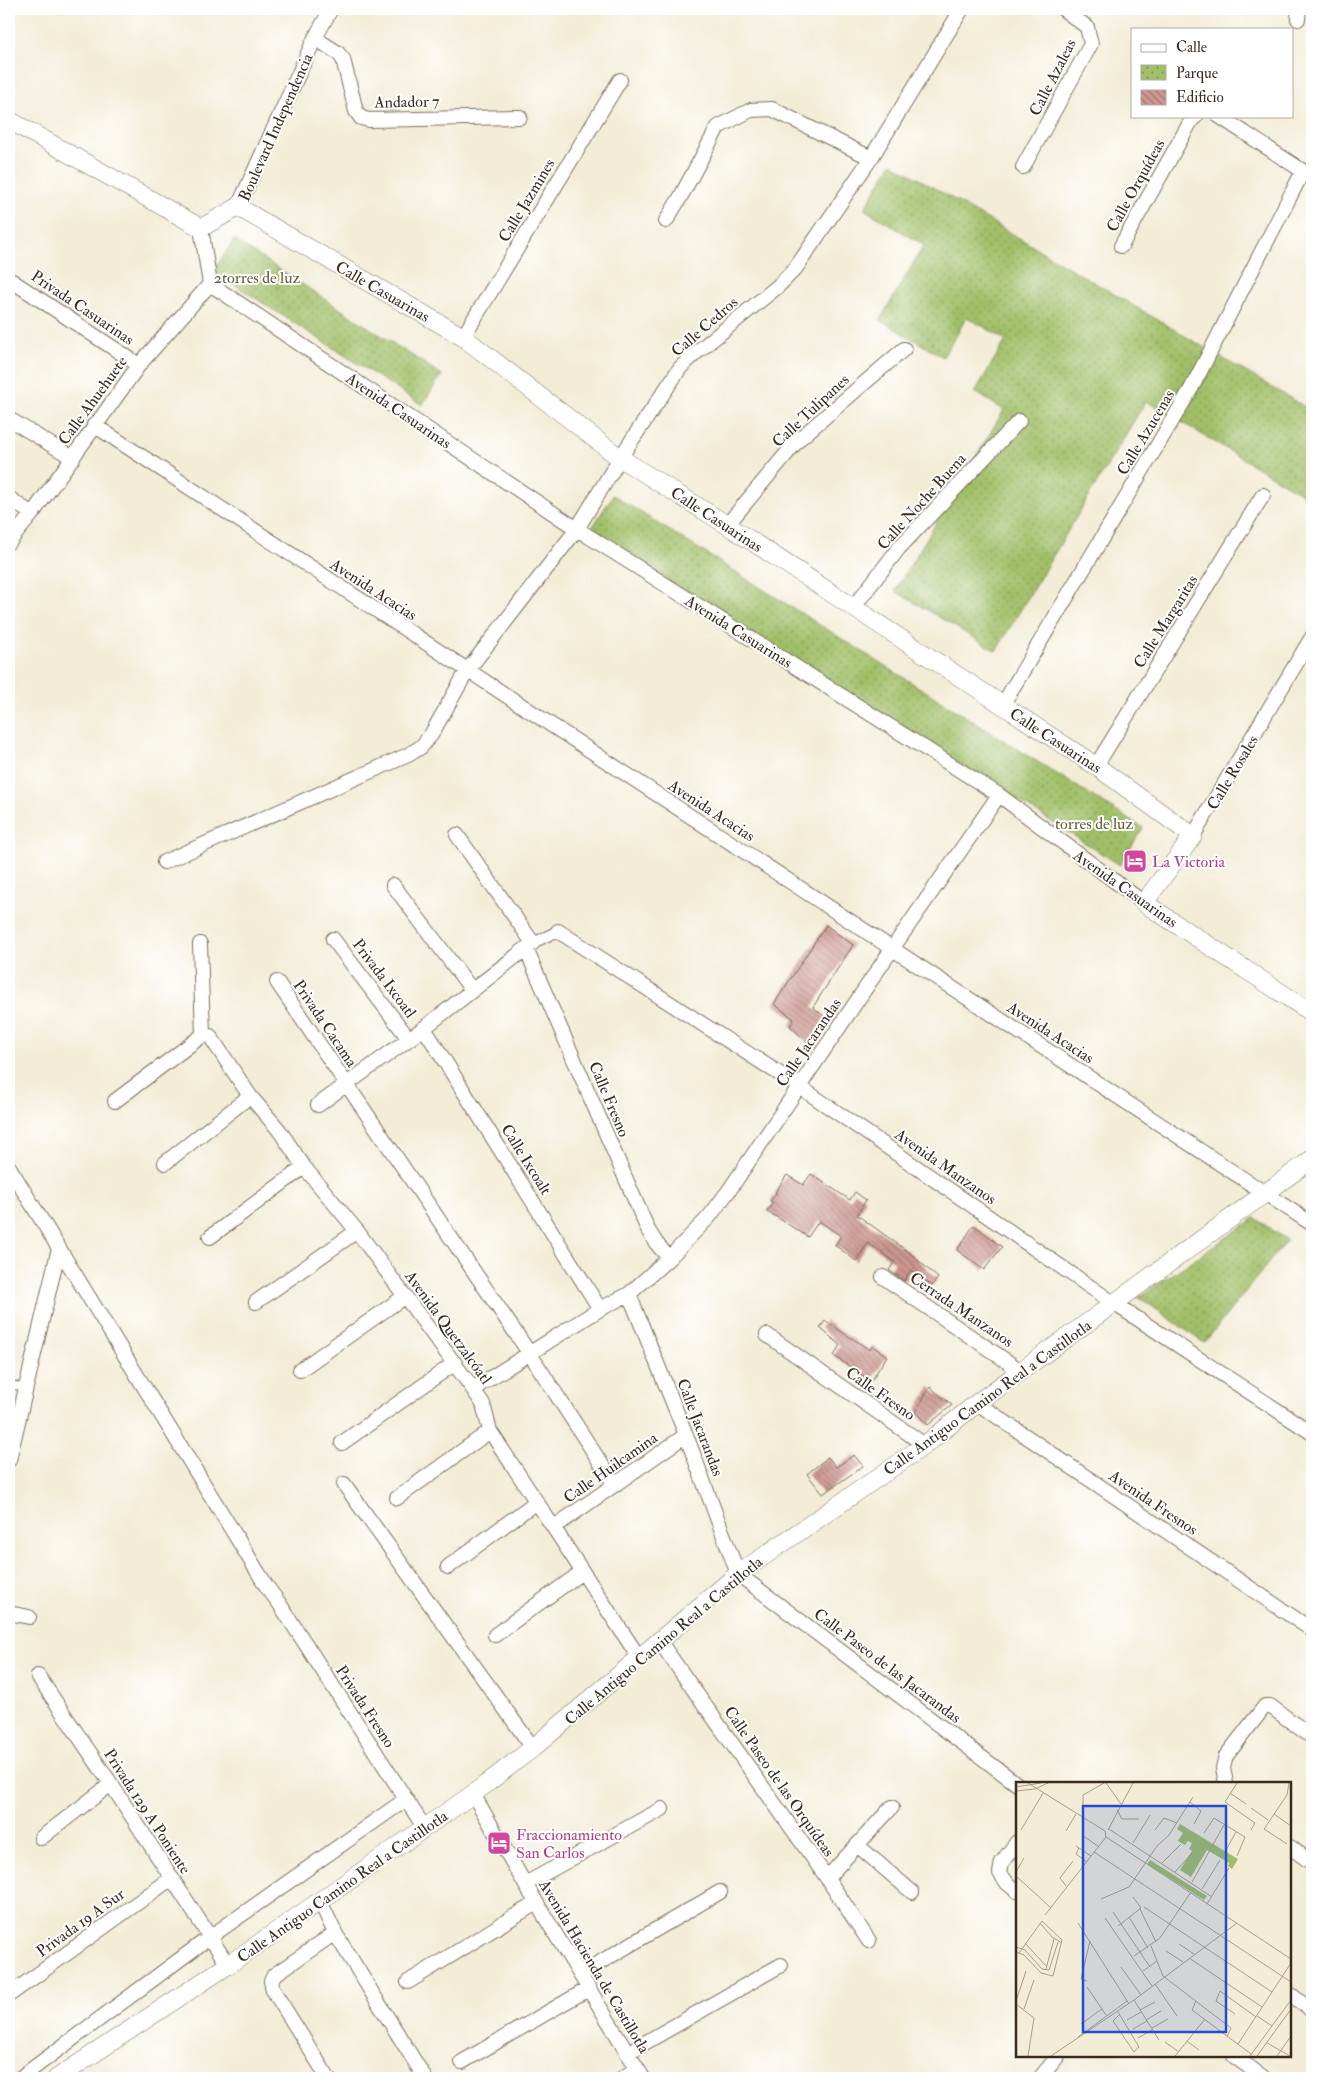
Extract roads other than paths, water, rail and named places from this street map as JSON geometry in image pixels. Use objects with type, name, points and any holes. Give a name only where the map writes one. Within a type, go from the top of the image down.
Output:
[{"type":"street","name":"Boulevard Independencia","points":[[201,228],[238,207],[315,38],[331,9]]},
{"type":"street","name":"Calle Cedros","points":[[164,862],[408,755],[421,747],[431,735],[467,671],[577,529],[620,458],[680,368],[777,287],[795,269],[871,158],[962,9]]},
{"type":"street","name":"Calle Azaleas","points":[[1023,168],[1091,44],[1087,27],[1063,9]]},
{"type":"street","name":"Andador 7","points":[[315,38],[338,53],[343,59],[356,111],[362,118],[369,120],[520,117]]},
{"type":"street","name":"Calle Jazmines","points":[[463,337],[620,80]]},
{"type":"street","points":[[666,221],[718,127],[751,110],[772,108],[871,158]]},
{"type":"street","name":"Calle Orquídeas","points":[[1121,246],[1194,118]]},
{"type":"street","points":[[1222,118],[1308,174]]},
{"type":"street","points":[[9,120],[201,228],[210,284]]},
{"type":"street","name":"Calle Azucenas","points":[[1003,704],[1191,389],[1308,174]]},
{"type":"street","name":"Calle Casuarinas","points":[[238,207],[463,337],[620,458],[1003,704],[1096,766],[1193,836]]},
{"type":"street","name":"Privada Casuarinas","points":[[9,279],[138,365]]},
{"type":"street","name":"Calle Ahuehuete","points":[[9,542],[32,514],[138,365],[210,284]]},
{"type":"street","name":"Avenida Casuarinas","points":[[210,284],[577,529],[999,796],[1144,903],[1312,1012]]},
{"type":"street","name":"Calle Tulipanes","points":[[726,525],[798,440],[904,349]]},
{"type":"street","points":[[9,419],[72,458]]},
{"type":"street","name":"Calle Noche Buena","points":[[853,608],[899,548],[1019,421]]},
{"type":"street","name":"Avenida Acacias","points":[[94,425],[1312,1224]]},
{"type":"street","name":"Calle Margaritas","points":[[1096,766],[1263,495]]},
{"type":"street","points":[[9,498],[32,514]]},
{"type":"street","name":"Calle Rosales","points":[[1144,903],[1193,836],[1312,637]]},
{"type":"street","name":"Calle Jacarandas","points":[[473,1389],[600,1309],[629,1294],[669,1258],[709,1217],[999,796]]},
{"type":"street","name":"Calle Fresno","points":[[458,835],[530,946],[648,1230],[669,1258]]},
{"type":"street","points":[[393,885],[472,990]]},
{"type":"street","points":[[318,1105],[424,1028],[530,946],[558,931]]},
{"type":"street","name":"Avenida Manzanos","points":[[558,931],[800,1087],[1115,1304],[1312,1433]]},
{"type":"street","name":"Privada Ixcoatl","points":[[333,939],[409,1038]]},
{"type":"street","points":[[115,1101],[203,1035],[200,944]]},
{"type":"street","name":"Privada Cacama","points":[[277,982],[530,1354],[615,1485]]},
{"type":"street","name":"Calle Ixcoalt","points":[[424,1028],[600,1309]]},
{"type":"street","name":"Avenida Quetzalcóatl","points":[[203,1035],[210,1036],[250,1096],[279,1130],[304,1167],[357,1231],[473,1389],[483,1404],[490,1431],[640,1660]]},
{"type":"street","points":[[165,1163],[250,1096]]},
{"type":"street","name":"Calle Antiguo Camino Real a Castillotla","points":[[57,2078],[228,1965],[473,1794],[533,1748],[640,1660],[738,1574],[924,1445],[977,1403],[1312,1159]]},
{"type":"street","name":"Privada Fresno","points":[[9,1167],[266,1587],[279,1603],[424,1827]]},
{"type":"street","points":[[210,1237],[304,1167]]},
{"type":"street","points":[[256,1302],[357,1231]]},
{"type":"street","points":[[9,1460],[12,1429],[26,1388],[59,1248]]},
{"type":"street","name":"Cerrada Manzanos","points":[[883,1276],[1021,1371]]},
{"type":"street","name":"Calle Jacarandas","points":[[629,1294],[686,1435],[738,1574]]},
{"type":"street","points":[[300,1370],[405,1296]]},
{"type":"street","name":"Calle Fresno","points":[[767,1335],[924,1445]]},
{"type":"street","points":[[342,1444],[454,1363]]},
{"type":"street","name":"Avenida Fresnos","points":[[977,1403],[1312,1630]]},
{"type":"street","points":[[397,1498],[490,1431]]},
{"type":"street","name":"Calle Huilcamina","points":[[554,1528],[686,1435]]},
{"type":"street","points":[[344,1484],[533,1748]]},
{"type":"street","points":[[448,1567],[536,1502]]},
{"type":"street","points":[[495,1636],[582,1572]]},
{"type":"street","name":"Calle Paseo de las Jacarandas","points":[[738,1574],[1016,1783]]},
{"type":"street","points":[[9,1613],[29,1617]]},
{"type":"street","name":"Calle Paseo de las Orquídeas","points":[[660,1642],[827,1878],[869,1942]]},
{"type":"street","name":"Privada 129 A Poniente","points":[[38,1676],[111,1784],[228,1965]]},
{"type":"street","points":[[1226,1782],[1223,1768],[1226,1756],[1265,1706],[1270,1706],[1312,1737]]},
{"type":"street","points":[[41,1838],[111,1784]]},
{"type":"street","name":"Avenida Hacienda de Castillotla","points":[[473,1794],[524,1884],[640,2074]]},
{"type":"street","points":[[20,2078],[210,1937],[405,1800]]},
{"type":"street","points":[[827,1878],[892,1807]]},
{"type":"street","points":[[524,1884],[662,1809]]},
{"type":"street","points":[[1016,1843],[1002,1862],[1000,1873],[1007,1883],[1016,1890]]},
{"type":"street","points":[[858,1845],[912,1892]]},
{"type":"street","points":[[1291,1848],[1312,1863]]},
{"type":"street","name":"Privada 19 A Sur","points":[[9,1995],[172,1878]]},
{"type":"street","points":[[580,1974],[720,1892]]},
{"type":"street","points":[[320,1901],[335,1933],[425,2078]]},
{"type":"street","points":[[408,1982],[536,1903]]},
{"type":"street","points":[[328,2078],[273,1990],[270,1981],[274,1975],[335,1933]]},
{"type":"street","points":[[627,2052],[781,1965]]},
{"type":"street","points":[[462,2062],[588,1988]]},
{"type":"street","points":[[1291,1995],[1312,2011]]},
{"type":"street","points":[[1040,2078],[1057,2057]]},
{"type":"street","points":[[1235,2057],[1264,2078]]},
{"type":"street","points":[[622,2078],[640,2074]]},
{"type":"lane","points":[[9,1384],[26,1388]]},
{"type":"place","name":"La Victoria","points":[[1135,861]]},
{"type":"place","name":"Fraccionamiento San Carlos","points":[[499,1843]]},
{"type":"park label","name":"2torres de luz","points":[[257,277]]},
{"type":"park label","name":"torres de luz","points":[[1094,823]]}]
